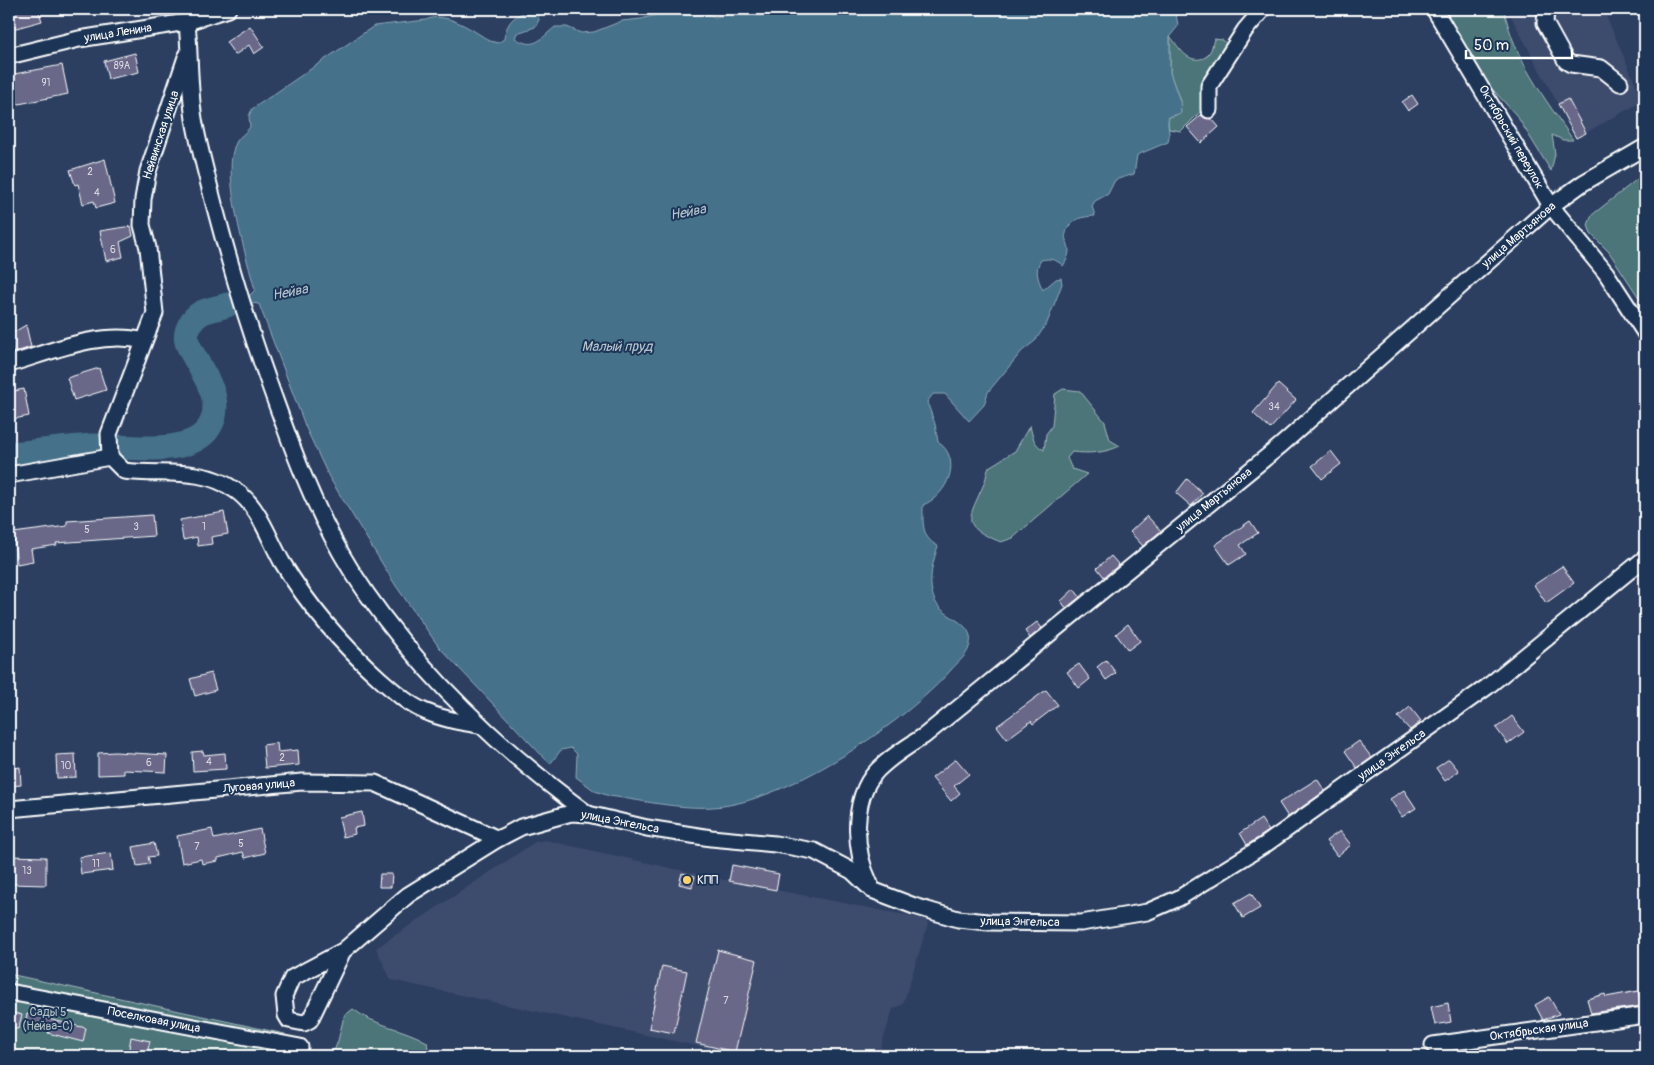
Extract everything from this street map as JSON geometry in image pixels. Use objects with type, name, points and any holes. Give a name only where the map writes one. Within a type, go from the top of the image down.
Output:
[{"type":"street","name":"улица Ленина","points":[[9,56],[79,39],[187,22],[228,9]]},
{"type":"street","points":[[1209,110],[1208,86],[1245,30],[1262,9]]},
{"type":"street","name":"Октябрьский переулок","points":[[1434,9],[1551,206],[1606,273],[1645,333]]},
{"type":"street","points":[[1546,9],[1545,23],[1566,61],[1571,64],[1601,68],[1620,83]]},
{"type":"street","points":[[187,22],[194,117],[201,156],[237,291],[302,474],[352,571],[397,632],[479,724],[534,772],[588,814]]},
{"type":"street","name":"Нейвинская улица","points":[[110,457],[109,434],[155,312],[148,248],[142,225],[143,199],[148,171],[190,48]]},
{"type":"street","name":"улица Мартьянова","points":[[872,890],[863,871],[858,844],[858,823],[860,803],[867,785],[881,766],[924,736],[1280,446],[1551,206],[1583,183],[1645,147]]},
{"type":"street","points":[[9,364],[98,339],[122,337],[144,341]]},
{"type":"street","points":[[9,475],[110,457],[124,471],[166,471],[219,481],[246,499],[259,517],[307,602],[319,618],[370,670],[408,703],[424,711],[442,718],[479,724]]},
{"type":"street","name":"улица Энгельса","points":[[343,951],[310,1020],[304,1023],[295,1023],[286,1015],[284,996],[286,987],[292,978],[343,951],[408,895],[498,839],[521,827],[571,813],[588,814],[647,828],[711,838],[775,844],[814,851],[852,870],[872,890],[914,906],[958,919],[988,922],[1081,923],[1148,912],[1180,898],[1282,833],[1487,687],[1645,558]]},
{"type":"street","name":"Луговая улица","points":[[9,809],[302,782],[375,783],[498,839]]},
{"type":"street","name":"Поселковая улица","points":[[9,992],[299,1052]]},
{"type":"street","name":"Октябрьская улица","points":[[1433,1045],[1645,1014]]},
{"type":"street","points":[[299,1052],[310,1020]]},
{"type":"shaded area","points":[[1507,9],[1603,9],[1643,101],[1576,138]]},
{"type":"shaded area","points":[[545,840],[729,881],[732,865],[779,874],[776,890],[926,919],[928,924],[903,1004],[893,1009],[878,1056],[743,1056],[391,980],[376,948],[535,842]]},
{"type":"green space","points":[[1442,9],[1504,9],[1515,45],[1523,62],[1573,140],[1563,140],[1552,135],[1555,154],[1551,171],[1517,116],[1485,81]]},
{"type":"green space","points":[[1170,36],[1185,54],[1194,59],[1206,57],[1211,50],[1214,39],[1223,40],[1227,45],[1200,112],[1181,131],[1169,129],[1168,122],[1169,117],[1176,115],[1180,101],[1170,73]]},
{"type":"green space","points":[[1645,173],[1645,307],[1609,252],[1591,234],[1588,225],[1592,215]]},
{"type":"green space","points":[[1063,389],[1080,391],[1105,422],[1110,440],[1120,446],[1097,452],[1072,452],[1067,458],[1072,469],[1087,474],[1013,538],[1001,542],[979,531],[973,526],[971,521],[971,514],[989,467],[1015,451],[1030,425],[1036,443],[1044,450],[1046,434],[1052,426],[1055,394]]},
{"type":"green space","name":"Сады 5 (Нейва-С)","points":[[9,974],[285,1034],[285,1056],[9,1056]]},
{"type":"green space","points":[[353,1009],[361,1015],[409,1033],[427,1042],[429,1056],[332,1056],[344,1016]]},
{"type":"water","name":"Малый пруд","points":[[678,9],[700,9],[714,17],[749,9],[759,16],[786,9],[1201,9],[1176,14],[1178,26],[1170,36],[1170,73],[1180,101],[1181,113],[1169,117],[1168,142],[1137,155],[1134,174],[1115,180],[1108,194],[1095,201],[1092,206],[1095,216],[1079,218],[1072,223],[1066,232],[1065,238],[1069,252],[1063,266],[1056,260],[1051,259],[1041,260],[1039,264],[1038,275],[1043,290],[1056,279],[1061,278],[1062,284],[1047,323],[1035,341],[1022,351],[988,392],[984,405],[969,421],[945,394],[933,394],[927,402],[935,424],[938,442],[946,449],[951,467],[945,485],[932,500],[923,505],[924,529],[928,539],[938,546],[932,567],[931,587],[939,607],[965,627],[969,633],[970,641],[967,653],[930,691],[905,713],[846,754],[814,773],[782,788],[751,799],[723,806],[709,807],[666,805],[609,796],[595,791],[576,777],[577,754],[571,748],[561,750],[550,764],[439,647],[396,586],[329,477],[306,428],[259,304],[250,303],[248,297],[255,290],[236,214],[231,172],[232,154],[237,141],[250,127],[249,116],[252,109],[374,26],[442,18],[459,23],[490,41],[498,43],[504,39],[507,27],[515,18],[525,13],[531,13],[538,14],[539,20],[535,27],[517,33],[515,38],[522,42],[533,43],[555,27],[567,27],[581,33],[594,32],[622,21],[641,19]]},
{"type":"building","points":[[24,9],[38,9],[42,21],[9,30],[9,14]]},
{"type":"building","points":[[250,26],[264,47],[254,54],[249,45],[235,55],[226,42]]},
{"type":"building","points":[[135,53],[139,72],[108,79],[104,61]]},
{"type":"building","points":[[62,65],[68,94],[9,106],[9,75]]},
{"type":"building","points":[[1412,95],[1418,104],[1408,111],[1402,102]]},
{"type":"building","points":[[1568,99],[1586,133],[1576,138],[1558,104]]},
{"type":"building","points":[[1201,115],[1212,119],[1219,127],[1201,143],[1187,127]]},
{"type":"building","points":[[105,159],[115,203],[96,208],[94,201],[83,204],[78,184],[75,185],[70,170]]},
{"type":"building","points":[[131,226],[133,236],[120,242],[123,257],[106,261],[100,231]]},
{"type":"building","points":[[26,325],[31,347],[13,353],[9,335]]},
{"type":"building","points":[[99,368],[106,390],[74,400],[67,378]]},
{"type":"building","points":[[1278,384],[1296,400],[1270,429],[1253,413]]},
{"type":"building","points":[[24,389],[29,416],[9,420],[9,392]]},
{"type":"building","points":[[1331,451],[1341,464],[1322,479],[1312,466]]},
{"type":"building","points":[[1187,479],[1203,493],[1191,506],[1176,493]]},
{"type":"building","points":[[224,512],[228,534],[211,537],[212,544],[198,546],[197,537],[183,540],[180,520]]},
{"type":"building","points":[[152,515],[154,536],[56,543],[57,545],[31,549],[33,561],[17,564],[13,533],[67,526],[67,521]]},
{"type":"building","points":[[1147,516],[1161,531],[1143,546],[1130,532]]},
{"type":"building","points":[[1250,521],[1258,533],[1240,545],[1246,554],[1229,565],[1215,545]]},
{"type":"building","points":[[1111,556],[1119,565],[1104,577],[1097,568]]},
{"type":"building","points":[[1562,566],[1574,583],[1546,603],[1534,585]]},
{"type":"building","points":[[1074,589],[1080,597],[1066,608],[1061,601]]},
{"type":"building","points":[[1037,622],[1042,628],[1030,638],[1025,631]]},
{"type":"building","points":[[1128,624],[1140,641],[1128,650],[1116,634]]},
{"type":"building","points":[[1106,660],[1116,673],[1106,680],[1097,667]]},
{"type":"building","points":[[1079,664],[1090,679],[1079,688],[1067,672]]},
{"type":"building","points":[[211,673],[216,690],[195,696],[190,679]]},
{"type":"building","points":[[1046,690],[1058,705],[1033,724],[1031,721],[1007,739],[997,726]]},
{"type":"building","points":[[1410,707],[1421,721],[1410,730],[1398,717]]},
{"type":"building","points":[[1512,716],[1524,732],[1508,744],[1496,728]]},
{"type":"building","points":[[1359,741],[1372,758],[1357,768],[1345,751]]},
{"type":"building","points":[[277,743],[278,752],[298,750],[299,765],[265,768],[263,745]]},
{"type":"building","points":[[203,751],[204,755],[225,753],[226,769],[193,771],[192,752]]},
{"type":"building","points":[[98,753],[167,755],[166,772],[124,770],[124,774],[98,775]]},
{"type":"building","points":[[75,754],[76,777],[57,778],[56,755]]},
{"type":"building","points":[[956,759],[969,774],[954,786],[960,793],[951,801],[932,778]]},
{"type":"building","points":[[1449,759],[1459,771],[1445,781],[1436,768]]},
{"type":"building","points":[[20,767],[21,785],[9,786],[9,769]]},
{"type":"building","points":[[1317,779],[1325,791],[1288,817],[1279,803]]},
{"type":"building","points":[[1404,790],[1416,808],[1402,817],[1390,799]]},
{"type":"building","points":[[362,812],[364,826],[354,828],[355,834],[343,837],[339,817]]},
{"type":"building","points":[[1261,819],[1269,831],[1247,845],[1240,833]]},
{"type":"building","points":[[212,829],[214,839],[260,829],[265,853],[245,858],[243,852],[218,858],[218,861],[202,864],[201,859],[182,863],[177,836]]},
{"type":"building","points":[[1340,831],[1351,845],[1337,856],[1326,841]]},
{"type":"building","points":[[154,843],[157,856],[148,857],[150,864],[137,866],[133,847]]},
{"type":"building","points":[[111,853],[113,870],[81,874],[79,857]]},
{"type":"building","points":[[9,856],[46,857],[46,885],[9,884]]},
{"type":"building","points":[[732,865],[779,874],[776,890],[729,881]]},
{"type":"building","name":"КПП","points":[[682,873],[695,876],[692,887],[679,884]]},
{"type":"building","points":[[380,874],[392,874],[391,887],[379,887]]},
{"type":"building","points":[[1251,893],[1260,908],[1243,918],[1234,903]]},
{"type":"building","points":[[718,950],[757,960],[735,1052],[696,1043]]},
{"type":"building","points":[[662,966],[687,971],[674,1033],[649,1028]]},
{"type":"building","points":[[1638,991],[1641,1006],[1591,1013],[1587,999],[1605,994],[1606,997]]},
{"type":"building","points":[[1549,997],[1559,1014],[1543,1020],[1535,1005]]},
{"type":"building","points":[[1448,1003],[1451,1022],[1435,1025],[1431,1007]]},
{"type":"building","points":[[9,1012],[22,1015],[18,1029],[9,1027]]},
{"type":"building","points":[[27,1014],[86,1028],[83,1042],[48,1033],[49,1030],[25,1025]]},
{"type":"building","points":[[131,1037],[150,1041],[147,1053],[129,1049]]},
{"type":"waterway","name":"Нейва","points":[[9,454],[92,446],[172,447],[188,443],[201,436],[210,426],[215,404],[213,393],[191,352],[186,338],[192,321],[198,315],[207,310],[227,305]]},
{"type":"place","name":"КПП","points":[[687,880]]}]
